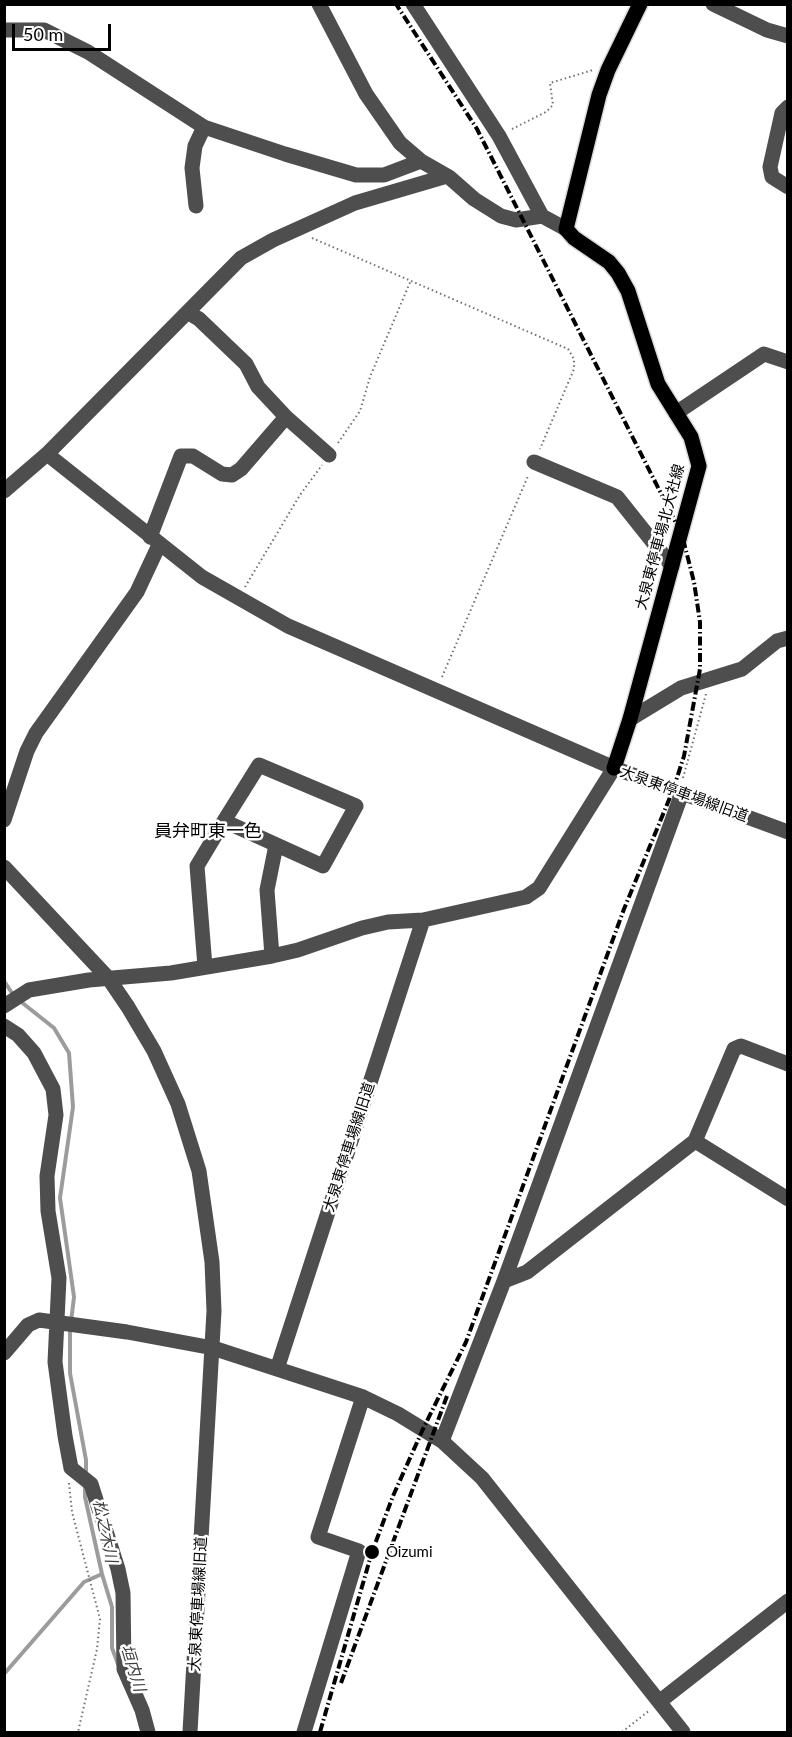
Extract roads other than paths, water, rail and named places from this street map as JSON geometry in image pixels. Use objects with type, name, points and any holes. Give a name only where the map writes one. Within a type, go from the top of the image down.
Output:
[{"type":"main road","points":[[566,229],[608,70],[640,4]]},
{"type":"main road","name":"大泉東停車場北大社線","points":[[566,229],[574,238],[609,262],[618,273],[628,291],[658,384],[692,437],[699,466],[630,719],[614,768]]},
{"type":"street","points":[[318,4],[366,94],[400,143],[421,161],[447,176],[474,199],[501,216],[516,220],[542,216]]},
{"type":"street","points":[[413,4],[499,136],[542,216],[566,229]]},
{"type":"street","points":[[712,4],[767,30],[788,36]]},
{"type":"street","points":[[4,30],[44,30],[79,48],[204,127],[356,175],[384,175],[421,161]]},
{"type":"street","points":[[788,107],[782,113],[770,167],[772,177],[788,187]]},
{"type":"street","points":[[196,206],[192,168],[195,146],[204,127]]},
{"type":"street","points":[[4,491],[47,454],[241,258],[296,230],[369,198],[447,176]]},
{"type":"street","points":[[189,313],[199,319],[246,364],[258,387],[286,417],[329,455]]},
{"type":"street","points":[[676,413],[764,354],[788,362]]},
{"type":"street","points":[[4,820],[27,751],[36,733],[137,592],[181,456],[194,456],[222,474],[232,475],[241,470],[286,417]]},
{"type":"street","points":[[47,454],[202,577],[288,626],[614,768]]},
{"type":"street","points":[[534,462],[617,497],[672,566]]},
{"type":"street","points":[[630,719],[681,688],[742,669],[777,641],[788,638]]},
{"type":"street","points":[[205,967],[197,866],[224,821],[259,765],[356,806],[323,866],[224,821]]},
{"type":"street","name":"大泉東停車場線旧道","points":[[277,1370],[423,920],[446,913],[516,900],[535,892],[614,768],[788,832]]},
{"type":"street","points":[[442,1442],[504,1281],[680,793]]},
{"type":"street","points":[[272,956],[267,890],[276,845]]},
{"type":"street","name":"大泉東停車場線旧道","points":[[4,867],[109,979],[154,1051],[178,1104],[199,1171],[213,1262],[213,1348],[190,1732]]},
{"type":"street","points":[[4,1006],[29,990],[171,973],[272,956],[298,950],[362,928],[388,922],[423,920]]},
{"type":"street","points":[[4,1026],[34,1053],[53,1089],[56,1115],[47,1176],[48,1211],[59,1278],[59,1323],[55,1362],[78,1473],[91,1484],[118,1569],[123,1593],[124,1669],[142,1710],[148,1732]]},
{"type":"street","points":[[504,1281],[527,1272],[696,1141],[734,1049],[741,1046],[788,1064]]},
{"type":"street","points":[[696,1141],[788,1199]]},
{"type":"street","points":[[4,1353],[28,1325],[39,1320],[82,1326],[213,1348],[363,1397],[398,1414],[442,1442],[482,1478],[683,1732]]},
{"type":"street","points":[[304,1732],[359,1551],[318,1537],[363,1397]]},
{"type":"street","points":[[659,1702],[788,1601]]},
{"type":"waterway","points":[[4,981],[14,996]]},
{"type":"waterway","points":[[20,1001],[54,1028],[69,1053],[73,1107],[60,1198],[74,1297],[71,1322]]},
{"type":"waterway","points":[[70,1329],[70,1373],[86,1460],[86,1473]]},
{"type":"waterway","name":"垣内川","points":[[85,1487],[85,1497],[102,1574],[112,1607],[112,1648],[118,1664]]},
{"type":"waterway","name":"松之木川","points":[[4,1674],[84,1582],[102,1574]]},
{"type":"railway","points":[[320,1732],[372,1552],[393,1496],[466,1342],[624,909],[673,790],[684,756],[700,669],[700,622],[694,582],[682,535],[477,129],[396,4]]},
{"type":"railway","points":[[341,1683],[447,1396]]},
{"type":"place","name":"Ōizumi","points":[[372,1552]]},
{"type":"district","name":"員弁町東一色","points":[[208,831]]}]
